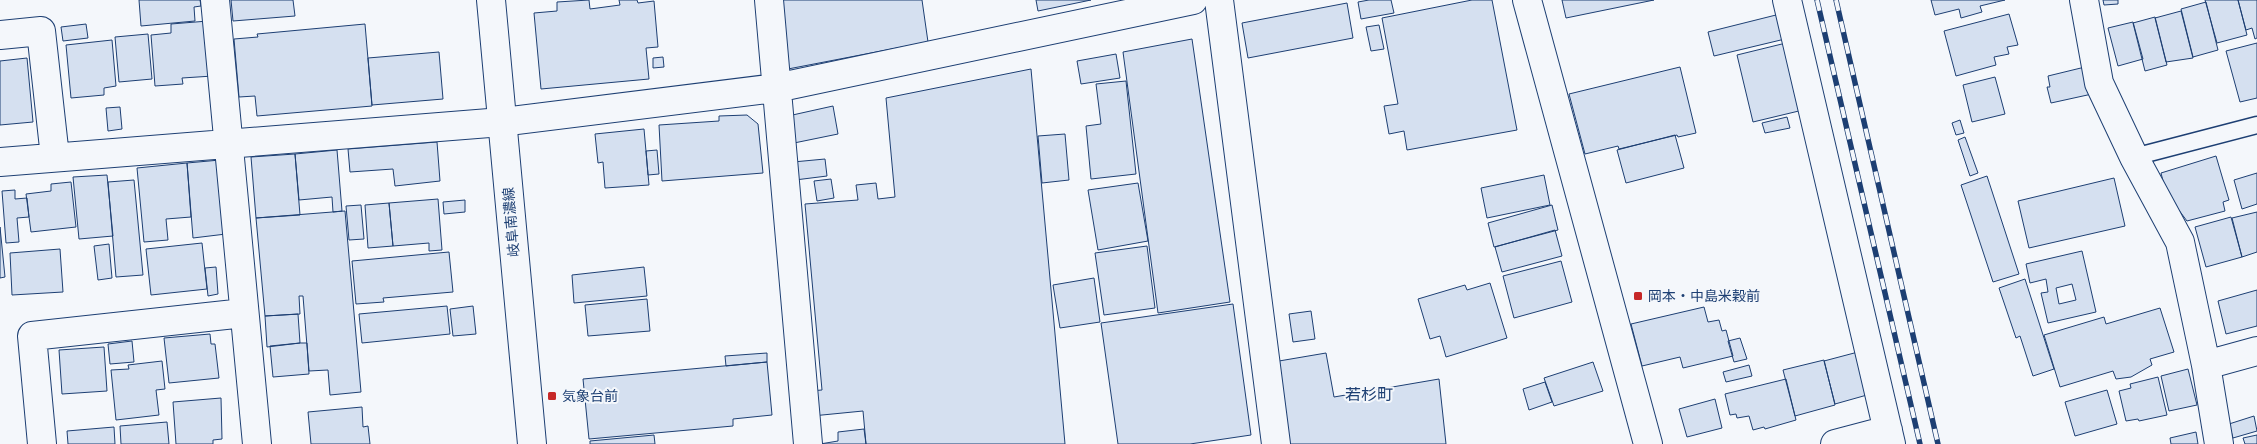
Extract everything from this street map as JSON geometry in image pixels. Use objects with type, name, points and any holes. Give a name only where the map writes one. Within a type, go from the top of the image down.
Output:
[{"type":"street","points":[[215,0],[257,444]]},
{"type":"street","name":"岐阜南濃線","points":[[491,0],[532,444]]},
{"type":"street","points":[[769,0],[808,444]]},
{"type":"street","points":[[0,162],[228,142],[502,122],[776,88],[1193,0]]},
{"type":"street","points":[[1219,0],[1276,444]]},
{"type":"street","points":[[1527,0],[1648,444]]},
{"type":"street","points":[[1787,0],[1890,437],[1835,444]]},
{"type":"street","points":[[2084,0],[2099,83],[2134,157],[2180,242],[2206,365],[2219,444]]},
{"type":"street","points":[[0,35],[41,31],[54,157]]},
{"type":"street","points":[[42,444],[32,336],[244,313]]},
{"type":"street","points":[[2206,365],[2257,351]]},
{"type":"lane","points":[[2134,157],[2257,125]]},
{"type":"building","points":[[139,0],[200,0],[201,6],[194,7],[195,21],[141,26]]},
{"type":"building","points":[[231,0],[293,0],[295,16],[233,21]]},
{"type":"building","points":[[589,0],[590,9],[620,5],[619,0],[637,0],[638,3],[654,1],[658,47],[646,48],[649,79],[541,89],[534,13],[557,11],[557,2]]},
{"type":"building","points":[[769,0],[922,0],[928,42],[788,69]]},
{"type":"building","points":[[1036,0],[1091,0],[1038,11]]},
{"type":"building","points":[[1391,0],[1394,13],[1361,19],[1358,2]]},
{"type":"building","points":[[1472,0],[1492,0],[1517,130],[1407,150],[1404,131],[1389,134],[1384,106],[1398,104],[1382,18]]},
{"type":"building","points":[[1562,0],[1654,0],[1566,18]]},
{"type":"building","points":[[1931,0],[2005,0],[1980,6],[1982,12],[1961,18],[1959,9],[1935,15]]},
{"type":"building","points":[[2103,0],[2118,0],[2118,4],[2104,5]]},
{"type":"building","points":[[2205,0],[2238,0],[2247,35],[2217,43]]},
{"type":"building","points":[[2238,0],[2257,0],[2257,38],[2255,39],[2252,28],[2246,30]]},
{"type":"building","points":[[2206,2],[2218,50],[2193,57],[2181,9]]},
{"type":"building","points":[[1347,3],[1353,38],[1248,58],[1242,23]]},
{"type":"building","points":[[2181,11],[2193,58],[2166,62],[2155,18]]},
{"type":"building","points":[[1780,14],[1785,39],[1714,56],[1708,32]]},
{"type":"building","points":[[2009,14],[2018,45],[2007,47],[2009,54],[1994,57],[1996,65],[1956,76],[1944,31]]},
{"type":"building","points":[[2155,17],[2167,65],[2145,71],[2133,23]]},
{"type":"building","points":[[208,21],[213,76],[182,78],[183,84],[155,86],[151,35],[171,33],[171,24]]},
{"type":"building","points":[[2133,22],[2143,59],[2118,66],[2108,28]]},
{"type":"building","points":[[86,24],[88,38],[63,41],[61,27]]},
{"type":"building","points":[[365,24],[372,106],[257,116],[255,96],[239,97],[234,39],[258,37],[257,34]]},
{"type":"building","points":[[1379,25],[1384,49],[1371,51],[1366,27]]},
{"type":"building","points":[[148,34],[152,79],[119,82],[115,37]]},
{"type":"building","points":[[1192,39],[1230,302],[1158,313],[1123,52]]},
{"type":"building","points":[[112,40],[116,86],[104,88],[104,95],[71,98],[66,45]]},
{"type":"building","points":[[1786,43],[1803,110],[1753,122],[1737,55]]},
{"type":"building","points":[[2257,43],[2257,98],[2240,102],[2226,51]]},
{"type":"building","points":[[439,52],[443,99],[372,105],[368,58]]},
{"type":"building","points":[[1116,54],[1120,78],[1081,84],[1077,61]]},
{"type":"building","points":[[663,57],[664,67],[653,68],[653,58]]},
{"type":"building","points":[[27,58],[33,122],[0,125],[0,61]]},
{"type":"building","points":[[1680,67],[1696,133],[1678,137],[1677,135],[1619,149],[1618,146],[1585,154],[1569,94]]},
{"type":"building","points":[[2085,67],[2092,94],[2051,103],[2047,87],[2050,87],[2048,76]]},
{"type":"building","points":[[1031,69],[1065,444],[866,444],[863,411],[812,416],[809,391],[822,390],[805,204],[858,200],[856,185],[876,183],[878,199],[895,197],[886,98]]},
{"type":"building","points":[[1995,77],[2005,114],[1972,122],[1963,85]]},
{"type":"building","points":[[1126,81],[1136,174],[1091,179],[1086,126],[1101,124],[1096,84]]},
{"type":"building","points":[[833,106],[838,134],[794,143],[788,116]]},
{"type":"building","points":[[120,107],[122,129],[108,131],[106,108]]},
{"type":"building","points":[[747,115],[758,124],[763,173],[662,181],[659,125],[719,121],[719,116]]},
{"type":"building","points":[[1787,117],[1790,128],[1765,133],[1762,123]]},
{"type":"building","points":[[1960,120],[1964,133],[1956,135],[1952,123]]},
{"type":"building","points":[[644,129],[649,185],[605,188],[603,162],[598,163],[595,134]]},
{"type":"building","points":[[1065,134],[1069,180],[1042,183],[1038,136]]},
{"type":"building","points":[[1675,135],[1684,168],[1626,183],[1617,150]]},
{"type":"building","points":[[1965,137],[1978,173],[1970,176],[1958,140]]},
{"type":"building","points":[[437,142],[440,181],[395,186],[393,169],[350,172],[348,149]]},
{"type":"building","points":[[337,150],[342,211],[333,212],[332,197],[299,200],[295,154]]},
{"type":"building","points":[[657,150],[659,174],[648,175],[646,151]]},
{"type":"building","points":[[295,154],[300,215],[256,218],[251,157]]},
{"type":"building","points":[[2216,156],[2229,200],[2223,202],[2225,211],[2187,221],[2166,193],[2161,173]]},
{"type":"building","points":[[825,159],[827,176],[795,180],[793,162]]},
{"type":"building","points":[[220,160],[226,234],[193,238],[187,163]]},
{"type":"building","points":[[187,163],[191,217],[166,219],[168,240],[144,242],[137,168]]},
{"type":"building","points":[[2257,173],[2257,204],[2242,209],[2234,180]]},
{"type":"building","points":[[107,175],[113,236],[79,239],[73,177]]},
{"type":"building","points":[[1544,175],[1550,205],[1487,218],[1481,188]]},
{"type":"building","points":[[1987,176],[2019,274],[1993,282],[1961,185]]},
{"type":"building","points":[[2114,178],[2125,226],[2029,248],[2018,201]]},
{"type":"building","points":[[831,179],[834,198],[817,201],[814,181]]},
{"type":"building","points":[[134,180],[143,275],[116,277],[108,182]]},
{"type":"building","points":[[71,182],[76,227],[31,232],[26,194],[51,191],[51,184]]},
{"type":"building","points":[[1138,183],[1148,241],[1098,250],[1088,190]]},
{"type":"building","points":[[15,190],[15,199],[27,198],[29,217],[17,218],[19,242],[6,243],[2,191]]},
{"type":"building","points":[[438,199],[442,250],[429,251],[429,243],[393,246],[389,203]]},
{"type":"building","points":[[465,200],[465,212],[444,214],[443,202]]},
{"type":"building","points":[[389,203],[393,246],[368,248],[365,205]]},
{"type":"building","points":[[361,205],[364,239],[349,240],[346,206]]},
{"type":"building","points":[[1552,205],[1558,230],[1494,247],[1488,223]]},
{"type":"building","points":[[345,211],[361,392],[330,395],[328,370],[309,371],[303,296],[299,296],[300,314],[265,316],[256,218]]},
{"type":"building","points":[[2257,212],[2257,252],[2242,257],[2232,218]]},
{"type":"building","points":[[2231,217],[2242,257],[2206,267],[2195,227]]},
{"type":"building","points":[[0,227],[5,277],[0,278]]},
{"type":"building","points":[[1555,230],[1562,256],[1502,272],[1495,247]]},
{"type":"building","points":[[202,243],[207,289],[151,295],[146,249]]},
{"type":"building","points":[[109,244],[112,278],[98,280],[94,246]]},
{"type":"building","points":[[1147,246],[1155,308],[1104,315],[1095,253]]},
{"type":"building","points":[[60,249],[63,292],[12,295],[10,253]]},
{"type":"building","points":[[2082,251],[2096,312],[2048,323],[2041,293],[2048,292],[2046,279],[2030,283],[2026,264]],"holes":[[[2072,284],[2076,300],[2059,304],[2056,288]]]},
{"type":"building","points":[[449,252],[453,292],[383,298],[384,302],[356,304],[352,261]]},
{"type":"building","points":[[1561,261],[1572,302],[1514,318],[1503,276]]},
{"type":"building","points":[[216,267],[218,294],[208,296],[205,268]]},
{"type":"building","points":[[644,267],[647,296],[574,303],[572,275]]},
{"type":"building","points":[[1094,278],[1100,322],[1060,328],[1053,285]]},
{"type":"building","points":[[2025,279],[2054,369],[2033,376],[2020,336],[2016,338],[1999,288]]},
{"type":"building","points":[[1490,283],[1507,338],[1446,357],[1440,336],[1430,339],[1418,299],[1465,285],[1467,290]]},
{"type":"building","points":[[2257,290],[2257,326],[2226,334],[2218,301]]},
{"type":"building","points":[[647,299],[650,331],[588,336],[585,305]]},
{"type":"building","points":[[1233,304],[1251,435],[1190,444],[1118,444],[1101,323]]},
{"type":"building","points":[[447,306],[450,334],[362,343],[359,314]]},
{"type":"building","points":[[473,306],[476,334],[453,336],[450,309]]},
{"type":"building","points":[[1704,307],[1708,322],[1719,320],[1722,331],[1726,330],[1733,356],[1683,368],[1680,357],[1642,366],[1631,324]]},
{"type":"building","points":[[2160,308],[2174,352],[2150,359],[2152,365],[2131,377],[2116,379],[2113,371],[2060,387],[2044,335],[2104,317],[2106,324]]},
{"type":"building","points":[[1311,311],[1315,339],[1293,342],[1289,314]]},
{"type":"building","points":[[298,314],[300,343],[267,347],[265,316]]},
{"type":"building","points":[[210,334],[211,344],[215,344],[219,378],[169,383],[164,338]]},
{"type":"building","points":[[1740,338],[1747,359],[1734,362],[1728,341]]},
{"type":"building","points":[[132,341],[134,362],[110,364],[108,344]]},
{"type":"building","points":[[307,343],[309,374],[273,377],[270,346]]},
{"type":"building","points":[[104,347],[107,391],[62,394],[59,350]]},
{"type":"building","points":[[1858,352],[1867,395],[1835,404],[1824,361]]},
{"type":"building","points":[[767,353],[767,362],[726,366],[725,356]]},
{"type":"building","points":[[1326,353],[1334,397],[1439,379],[1446,444],[1284,444],[1279,408],[1285,407],[1279,361]]},
{"type":"building","points":[[1824,360],[1835,405],[1795,416],[1783,370]]},
{"type":"building","points":[[162,361],[165,389],[156,390],[159,415],[116,420],[111,370],[129,369],[128,365]]},
{"type":"building","points":[[767,362],[772,415],[733,419],[733,426],[589,439],[583,379]]},
{"type":"building","points":[[1593,362],[1603,391],[1554,406],[1544,378]]},
{"type":"building","points":[[1749,365],[1752,376],[1726,382],[1723,372]]},
{"type":"building","points":[[2188,369],[2197,405],[2169,411],[2161,376]]},
{"type":"building","points":[[2158,377],[2167,415],[2139,421],[2138,419],[2126,421],[2119,391],[2131,388],[2130,384]]},
{"type":"building","points":[[1786,379],[1796,420],[1765,429],[1764,427],[1753,430],[1749,416],[1737,418],[1736,414],[1730,415],[1725,394]]},
{"type":"building","points":[[1545,382],[1552,402],[1529,410],[1523,389]]},
{"type":"building","points":[[2107,390],[2117,424],[2075,436],[2065,402]]},
{"type":"building","points":[[221,398],[222,439],[213,440],[213,444],[176,444],[173,402]]},
{"type":"building","points":[[1715,399],[1722,428],[1687,437],[1679,409]]},
{"type":"building","points":[[362,407],[363,427],[368,426],[370,444],[311,444],[308,412]]},
{"type":"building","points":[[2254,416],[2257,431],[2233,438],[2229,424]]},
{"type":"building","points":[[167,422],[169,444],[121,444],[120,426]]},
{"type":"building","points":[[114,427],[115,444],[68,444],[67,431]]},
{"type":"building","points":[[864,429],[866,444],[820,444],[838,441],[838,432]]},
{"type":"building","points":[[2196,432],[2198,444],[2171,444],[2170,438]]},
{"type":"building","points":[[654,435],[655,444],[590,444],[590,441]]},
{"type":"building","points":[[2257,435],[2257,444],[2245,444],[2243,438]]},
{"type":"railway","points":[[1817,0],[1920,444]]},
{"type":"railway","points":[[1836,0],[1938,444]]},
{"type":"place","name":"岡本・中島米穀前","points":[[1638,296]]},
{"type":"place","name":"気象台前","points":[[552,396]]},
{"type":"district","name":"若杉町","points":[[1369,394]]}]
